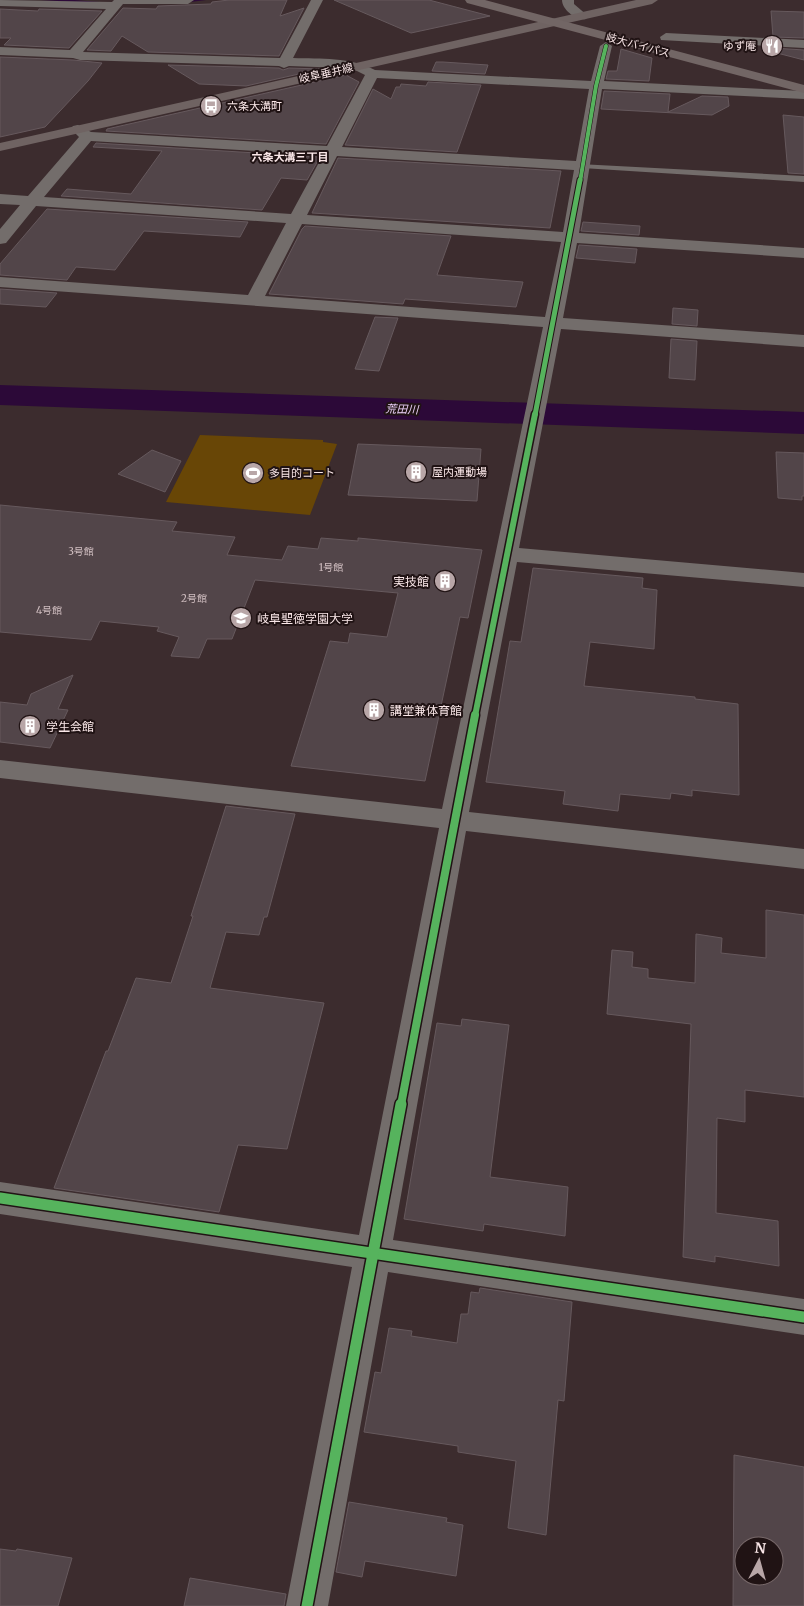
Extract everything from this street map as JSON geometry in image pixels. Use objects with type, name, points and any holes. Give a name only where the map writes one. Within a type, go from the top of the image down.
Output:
[{"type":"highway","name":"岐大バイパス","points":[[471,0],[804,88]]},
{"type":"highway","name":"岐大バイパス","points":[[553,8],[611,23]]},
{"type":"highway","name":"岐大バイパス","points":[[661,36],[730,54]]},
{"type":"main road","name":"岐阜垂井線","points":[[0,147],[83,133],[356,66],[652,0]]},
{"type":"street","points":[[0,2],[188,0]]},
{"type":"street","points":[[284,64],[317,0]]},
{"type":"street","points":[[568,0],[568,5],[582,16]]},
{"type":"street","points":[[74,54],[118,2]]},
{"type":"street","points":[[661,36],[804,44]]},
{"type":"street","points":[[308,1606],[454,820],[570,237],[596,86],[606,46]]},
{"type":"street","points":[[0,51],[74,54],[80,56],[356,66],[372,74],[804,95]]},
{"type":"street","points":[[254,300],[372,74]]},
{"type":"street","points":[[0,239],[32,202],[83,133],[332,151],[582,166]]},
{"type":"street","points":[[0,199],[804,253]]},
{"type":"street","points":[[0,282],[804,341]]},
{"type":"street","points":[[506,554],[804,580]]},
{"type":"street","points":[[0,769],[804,859]]},
{"type":"street","points":[[0,1198],[374,1255],[804,1317]]},
{"type":"lane","points":[[582,166],[804,179]]},
{"type":"shaded area","name":"多目的コート","points":[[200,435],[323,440],[323,442],[337,444],[310,515],[166,502]]},
{"type":"building","points":[[229,0],[287,0],[280,16],[304,8],[279,56],[148,52],[122,36],[111,51],[87,50],[123,8],[156,9],[158,6],[211,4],[212,2]]},
{"type":"building","points":[[334,0],[429,0],[490,16],[411,33]]},
{"type":"building","points":[[0,9],[102,11],[69,48],[4,45],[11,38],[0,38]]},
{"type":"building","points":[[771,11],[804,12],[804,38],[773,37]]},
{"type":"building","points":[[773,48],[804,50],[804,60],[773,52]]},
{"type":"building","points":[[621,49],[652,58],[649,81],[606,79],[608,71],[617,71]]},
{"type":"building","points":[[0,57],[102,63],[88,81],[45,127],[0,137]]},
{"type":"building","points":[[436,62],[488,65],[485,74],[432,71]]},
{"type":"building","points":[[168,65],[279,68],[283,70],[289,68],[321,69],[246,86],[199,84]]},
{"type":"building","points":[[346,75],[359,82],[326,144],[106,131],[107,129]]},
{"type":"building","points":[[428,82],[481,85],[457,152],[345,145],[373,89],[391,99],[396,87],[400,87],[401,84],[426,86]]},
{"type":"building","points":[[604,91],[670,94],[668,112],[702,96],[728,97],[729,106],[712,115],[601,109]]},
{"type":"building","points":[[783,115],[804,117],[804,174],[788,173]]},
{"type":"building","points":[[96,143],[320,157],[307,180],[281,178],[262,210],[61,196],[67,189],[131,194],[162,151],[93,147]]},
{"type":"building","points":[[338,158],[561,171],[550,228],[312,213]]},
{"type":"building","points":[[47,209],[248,222],[240,237],[144,231],[115,270],[76,267],[67,280],[0,275],[0,264]]},
{"type":"building","points":[[583,222],[640,226],[639,235],[581,231]]},
{"type":"building","points":[[305,226],[451,236],[437,275],[523,282],[516,307],[405,299],[403,304],[269,294]]},
{"type":"building","points":[[579,245],[637,249],[635,263],[576,258]]},
{"type":"building","points":[[0,289],[57,293],[46,307],[0,304]]},
{"type":"building","points":[[673,308],[698,310],[697,326],[672,324]]},
{"type":"building","points":[[375,317],[398,318],[379,371],[355,369]]},
{"type":"building","points":[[671,339],[697,341],[695,380],[669,378]]},
{"type":"building","name":"屋内運動場","points":[[358,444],[481,449],[477,501],[348,495]]},
{"type":"building","points":[[152,450],[181,461],[165,492],[118,474]]},
{"type":"building","points":[[776,452],[804,453],[804,496],[802,496],[802,500],[778,498]]},
{"type":"building","points":[[0,505],[177,522],[172,531],[235,537],[227,555],[282,560],[288,546],[318,549],[321,538],[358,541],[358,538],[482,550],[468,618],[460,617],[425,781],[291,766],[330,641],[348,643],[350,633],[387,637],[398,593],[255,580],[232,639],[207,639],[199,658],[171,656],[179,637],[157,631],[159,627],[100,621],[91,640],[0,632]]},
{"type":"building","points":[[533,568],[643,578],[642,588],[657,590],[654,649],[590,642],[584,686],[695,697],[695,699],[738,704],[739,795],[692,790],[692,796],[671,793],[670,799],[620,794],[618,811],[563,804],[565,791],[486,782],[510,641],[521,642]]},
{"type":"building","name":"学生会館","points":[[73,675],[58,709],[68,710],[50,748],[0,742],[0,702],[27,705],[31,694]]},
{"type":"building","points":[[226,806],[295,814],[267,917],[264,917],[259,935],[226,932],[210,988],[324,1003],[287,1149],[238,1145],[219,1212],[54,1188],[136,978],[171,983]]},
{"type":"building","points":[[766,910],[804,915],[804,1097],[745,1090],[745,1122],[717,1118],[716,1213],[778,1221],[779,1266],[715,1256],[715,1262],[683,1257],[691,1024],[607,1014],[612,950],[633,952],[632,967],[648,969],[648,978],[695,983],[696,934],[722,938],[721,953],[766,958]]},
{"type":"building","points":[[462,1019],[509,1025],[490,1177],[568,1187],[565,1236],[484,1224],[483,1231],[404,1219],[437,1023],[461,1026]]},
{"type":"building","points":[[480,1288],[572,1302],[564,1401],[558,1400],[546,1535],[508,1528],[516,1461],[458,1452],[458,1446],[364,1432],[375,1372],[381,1373],[389,1328],[412,1331],[411,1336],[457,1343],[461,1314],[468,1314],[471,1292],[479,1293]]},
{"type":"building","points":[[734,1455],[804,1467],[804,1606],[733,1606]]},
{"type":"building","points":[[349,1502],[447,1518],[446,1522],[463,1525],[456,1576],[365,1561],[362,1577],[336,1572]]},
{"type":"building","points":[[0,1549],[16,1551],[17,1549],[72,1558],[58,1606],[0,1606]]},
{"type":"building","points":[[190,1578],[286,1594],[284,1606],[184,1606]]},
{"type":"waterway","points":[[42,0],[97,2]]},
{"type":"waterway","points":[[182,2],[204,0]]},
{"type":"waterway","name":"荒田川","points":[[0,395],[804,423]]},
{"type":"cycle path","points":[[307,1606],[454,820],[570,237],[596,86],[606,46]]},
{"type":"cycle path","points":[[0,1198],[804,1317]]},
{"type":"place","name":"ゆず庵","points":[[772,46]]},
{"type":"place","name":"六条大溝町","points":[[211,106]]},
{"type":"place","name":"屋内運動場","points":[[416,472]]},
{"type":"place","name":"多目的コート","points":[[253,473]]},
{"type":"place","name":"実技館","points":[[445,581]]},
{"type":"place","name":"岐阜聖徳学園大学","points":[[241,618]]},
{"type":"place","name":"講堂兼体育館","points":[[374,710]]},
{"type":"place","name":"学生会館","points":[[30,726]]},
{"type":"district","name":"六条大溝三丁目","points":[[290,157]]}]
